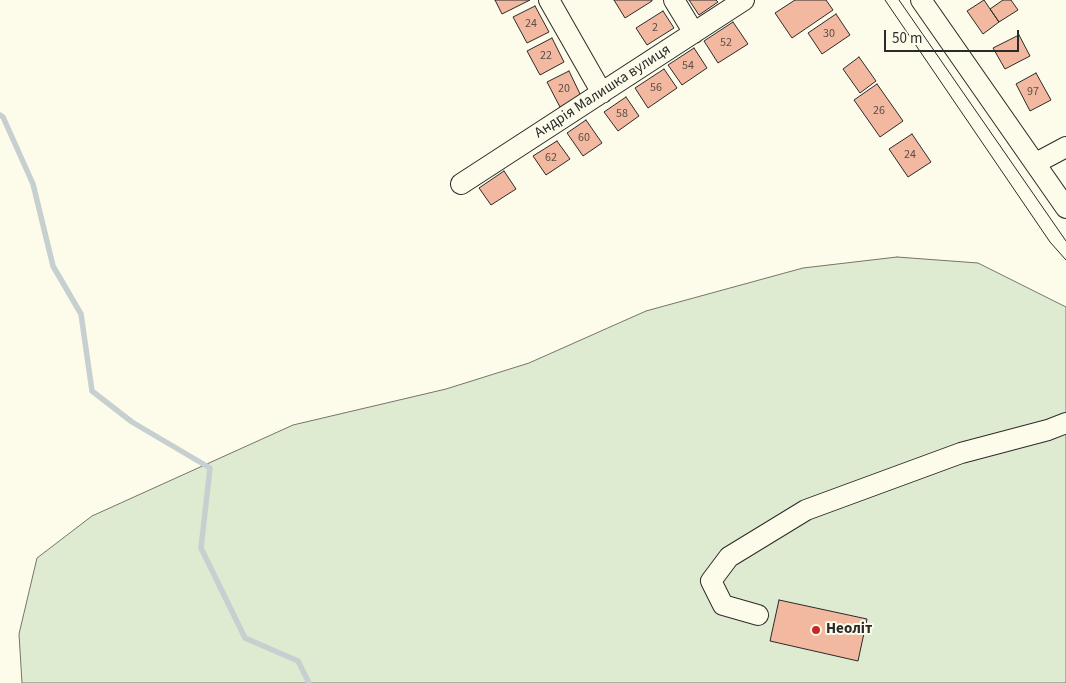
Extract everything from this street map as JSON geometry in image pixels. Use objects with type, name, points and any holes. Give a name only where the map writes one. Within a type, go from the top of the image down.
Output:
[{"type":"street","points":[[549,0],[602,93]]},
{"type":"street","points":[[674,0],[694,33]]},
{"type":"street","name":"Андрія Малишка вулиця","points":[[461,184],[744,0]]},
{"type":"street","points":[[921,0],[1066,208]]},
{"type":"street","points":[[1036,163],[1066,147]]},
{"type":"street","points":[[758,615],[723,605],[711,581],[729,557],[806,510],[961,453],[1048,430],[1066,423]]},
{"type":"green space","points":[[897,257],[978,263],[1066,307],[1066,683],[22,683],[19,634],[37,558],[92,516],[293,425],[446,389],[529,363],[646,311],[803,268]]},
{"type":"building","points":[[495,0],[530,0],[502,14]]},
{"type":"building","points":[[614,0],[652,0],[652,1],[625,18]]},
{"type":"building","points":[[689,0],[716,0],[718,2],[699,15]]},
{"type":"building","points":[[795,0],[826,0],[833,10],[792,38],[775,13]]},
{"type":"building","points":[[984,0],[999,22],[983,34],[967,11]]},
{"type":"building","points":[[1003,0],[1011,0],[1018,10],[999,22],[990,9]]},
{"type":"building","points":[[535,6],[549,32],[527,43],[513,17]]},
{"type":"building","points":[[663,11],[674,28],[647,45],[636,28]]},
{"type":"building","points":[[836,14],[850,35],[822,54],[808,33]]},
{"type":"building","points":[[733,22],[748,44],[718,63],[704,41]]},
{"type":"building","points":[[1019,35],[1030,56],[1005,69],[993,48]]},
{"type":"building","points":[[552,38],[564,62],[540,75],[527,51]]},
{"type":"building","points":[[694,48],[707,68],[682,85],[668,65]]},
{"type":"building","points":[[859,57],[876,81],[860,93],[843,69]]},
{"type":"building","points":[[664,69],[677,88],[648,108],[635,88]]},
{"type":"building","points":[[569,71],[581,96],[560,107],[547,82]]},
{"type":"building","points":[[1036,73],[1051,100],[1030,111],[1016,84]]},
{"type":"building","points":[[877,84],[903,121],[880,137],[854,100]]},
{"type":"building","points":[[626,97],[639,116],[618,131],[604,112]]},
{"type":"building","points":[[586,120],[602,143],[583,156],[567,133]]},
{"type":"building","points":[[912,134],[931,162],[908,177],[889,149]]},
{"type":"building","points":[[557,141],[570,159],[546,175],[533,156]]},
{"type":"building","points":[[504,171],[516,189],[491,205],[479,188]]},
{"type":"building","points":[[779,600],[867,619],[858,661],[770,641]]},
{"type":"waterway","points":[[0,115],[3,117],[33,184],[53,266],[81,314],[92,391],[132,422],[210,468],[201,548],[245,638],[298,661],[309,683]]},
{"type":"tram line","points":[[885,0],[1050,242],[1066,260]]},
{"type":"tram line","points":[[899,0],[1066,241]]},
{"type":"place","name":"Неоліт","points":[[816,630]]}]
